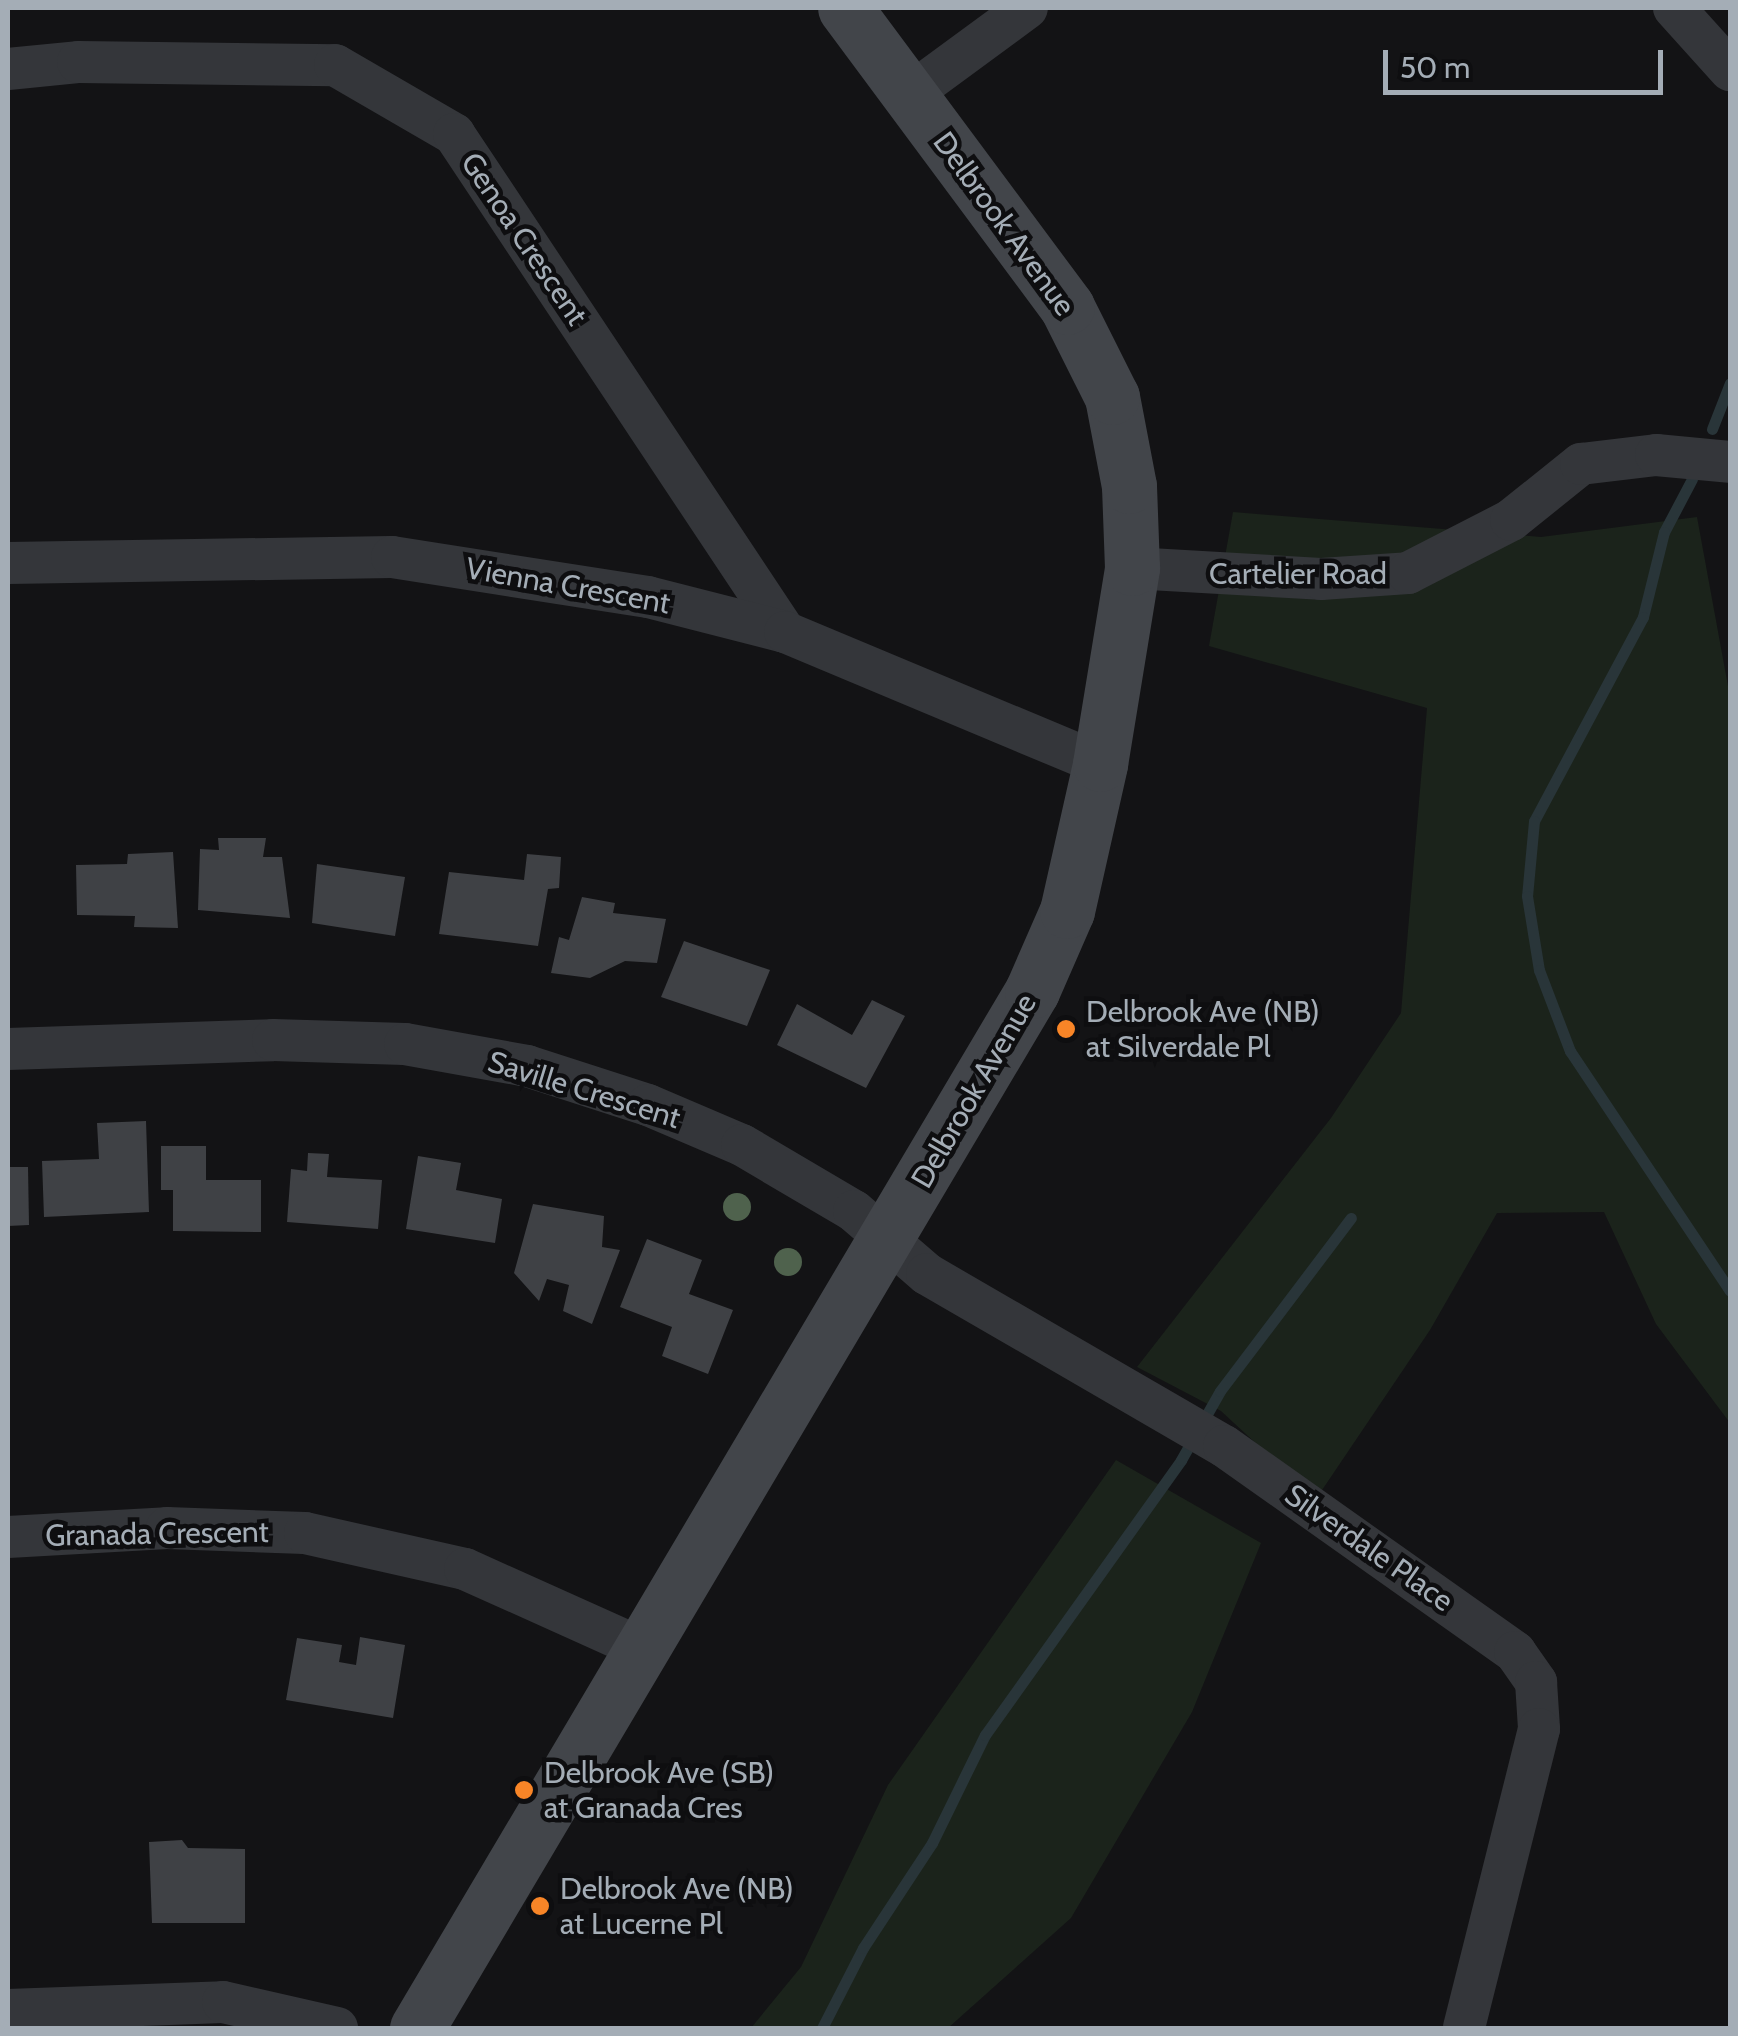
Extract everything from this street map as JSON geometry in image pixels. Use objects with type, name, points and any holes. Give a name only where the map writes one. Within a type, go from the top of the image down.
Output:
[{"type":"street","name":"Delbrook Avenue","points":[[417,2028],[645,1650],[1032,991],[1067,911],[1100,764],[1132,568],[1129,486],[1112,397],[1068,307],[845,8]]},
{"type":"street","points":[[910,94],[1027,8]]},
{"type":"street","points":[[1674,8],[1730,70]]},
{"type":"street","name":"Genoa Crescent","points":[[8,69],[78,62],[335,65],[454,134],[784,632]]},
{"type":"street","name":"Cartelier Road","points":[[1132,568],[1321,579],[1408,573],[1511,520],[1581,464],[1656,455],[1730,462]]},
{"type":"street","name":"Vienna Crescent","points":[[8,563],[392,557],[648,597],[784,632],[1100,764]]},
{"type":"street","name":"Saville Crescent","points":[[8,1049],[368,1043],[527,1066],[742,1145],[854,1211],[888,1240]]},
{"type":"street","name":"Silverdale Place","points":[[888,1240],[927,1274],[1224,1446],[1515,1652],[1536,1682],[1539,1729],[1464,2028]]},
{"type":"street","name":"Granada Crescent","points":[[8,1537],[168,1528],[305,1534],[465,1569],[645,1650]]},
{"type":"street","points":[[8,2010],[223,2002],[337,2028]]},
{"type":"shaded area","points":[[1233,512],[1541,537],[1697,517],[1730,697],[1730,1423],[1656,1324],[1604,1212],[1497,1213],[1430,1330],[1316,1499],[1221,1411],[1137,1367],[1331,1118],[1401,1013],[1427,708],[1209,646]]},
{"type":"shaded area","points":[[1116,1460],[1261,1543],[1192,1712],[1071,1918],[948,2028],[751,2028],[801,1967],[888,1785]]},
{"type":"building","points":[[218,838],[266,838],[263,857],[282,857],[290,918],[198,910],[200,849],[219,850]]},
{"type":"building","points":[[173,852],[178,928],[134,927],[135,916],[77,915],[76,865],[127,864],[128,854]]},
{"type":"building","points":[[527,854],[561,857],[559,888],[548,889],[538,946],[439,934],[449,872],[524,880]]},
{"type":"building","points":[[317,864],[405,877],[395,936],[312,923]]},
{"type":"building","points":[[582,897],[615,903],[613,913],[666,919],[657,963],[625,961],[590,978],[551,973],[559,937],[569,940]]},
{"type":"building","points":[[684,941],[770,970],[747,1026],[661,997]]},
{"type":"building","points":[[872,1000],[905,1016],[866,1088],[777,1045],[797,1004],[852,1035]]},
{"type":"building","points":[[146,1121],[149,1212],[44,1217],[42,1161],[99,1159],[97,1123]]},
{"type":"building","points":[[161,1146],[206,1146],[206,1180],[261,1180],[261,1232],[173,1231],[173,1190],[161,1190]]},
{"type":"building","points":[[308,1153],[329,1154],[327,1177],[382,1180],[378,1229],[287,1222],[291,1169],[307,1171]]},
{"type":"building","points":[[418,1156],[461,1163],[456,1190],[502,1199],[495,1243],[406,1229]]},
{"type":"building","points":[[8,1167],[28,1167],[29,1225],[8,1226]]},
{"type":"building","points":[[533,1204],[604,1216],[602,1247],[620,1250],[592,1324],[563,1311],[569,1285],[547,1279],[539,1301],[514,1273]]},
{"type":"building","points":[[647,1239],[702,1260],[689,1294],[733,1310],[708,1374],[662,1356],[672,1327],[620,1307]]},
{"type":"building","points":[[360,1637],[405,1645],[393,1718],[286,1700],[297,1638],[342,1645],[339,1662],[356,1665]]},
{"type":"building","points":[[182,1840],[188,1848],[245,1849],[245,1923],[152,1923],[149,1842]]},
{"type":"waterway","points":[[1712,429],[1730,383]]},
{"type":"waterway","points":[[1692,479],[1664,532],[1643,617],[1534,821],[1527,896],[1539,970],[1570,1051],[1730,1291]]},
{"type":"waterway","points":[[822,2028],[863,1948],[932,1843],[985,1735],[1181,1460],[1220,1391],[1351,1218]]},
{"type":"place","name":"Delbrook Ave (NB) at Silverdale Pl","points":[[1066,1029]]},
{"type":"place","name":"Delbrook Ave (SB) at Granada Cres","points":[[524,1790]]},
{"type":"place","name":"Delbrook Ave (NB) at Lucerne Pl","points":[[540,1906]]}]
